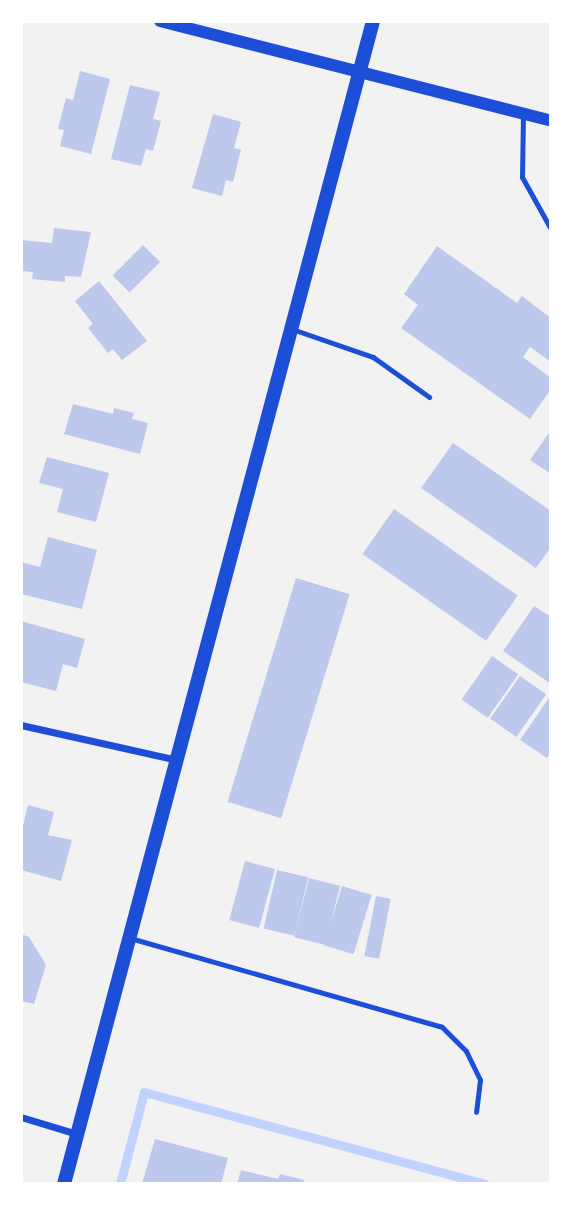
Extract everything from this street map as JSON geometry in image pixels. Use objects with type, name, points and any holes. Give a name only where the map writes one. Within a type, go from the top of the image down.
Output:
[{"type":"main road","points":[[64,1184],[373,21]]},
{"type":"street","points":[[160,21],[551,121]]},
{"type":"street","points":[[21,725],[178,760]]},
{"type":"street","points":[[21,1117],[77,1134]]},
{"type":"lane","points":[[523,114],[522,177],[550,230]]},
{"type":"lane","points":[[292,329],[373,357],[429,397]]},
{"type":"lane","points":[[130,938],[442,1027],[466,1051],[480,1080],[475,1112]]},
{"type":"building","points":[[80,71],[110,79],[91,154],[60,146],[64,130],[58,129],[66,98],[73,100]]},
{"type":"building","points":[[130,85],[160,92],[153,119],[161,121],[153,151],[146,149],[141,166],[111,159]]},
{"type":"building","points":[[213,114],[241,122],[234,148],[241,150],[233,182],[226,180],[222,196],[192,188]]},
{"type":"building","points":[[54,228],[91,232],[81,277],[65,276],[65,282],[32,279],[33,272],[21,271],[21,240],[52,243]]},
{"type":"building","points":[[143,245],[160,262],[130,292],[113,275]]},
{"type":"building","points":[[437,246],[517,303],[522,296],[548,316],[551,312],[551,362],[530,347],[523,357],[551,378],[551,389],[530,419],[401,328],[418,305],[404,294]]},
{"type":"building","points":[[99,281],[147,341],[122,360],[113,349],[108,353],[88,328],[93,324],[75,301]]},
{"type":"building","points":[[73,404],[113,414],[114,408],[134,413],[132,419],[148,423],[140,454],[64,434]]},
{"type":"building","points":[[551,430],[551,474],[530,460]]},
{"type":"building","points":[[453,443],[551,511],[551,547],[536,568],[421,488]]},
{"type":"building","points":[[47,457],[109,473],[96,522],[57,512],[63,489],[39,483]]},
{"type":"building","points":[[394,509],[518,596],[486,641],[362,554]]},
{"type":"building","points":[[48,537],[97,550],[82,609],[21,594],[21,562],[40,567]]},
{"type":"building","points":[[296,578],[350,594],[281,818],[228,802]]},
{"type":"building","points":[[534,606],[551,617],[551,684],[503,651]]},
{"type":"building","points":[[21,621],[85,639],[77,668],[63,664],[56,691],[21,682]]},
{"type":"building","points":[[492,656],[518,674],[488,718],[462,699]]},
{"type":"building","points":[[520,676],[546,694],[516,737],[490,719]]},
{"type":"building","points":[[551,695],[551,752],[547,758],[520,740]]},
{"type":"building","points":[[28,805],[54,812],[48,835],[72,840],[61,881],[21,870],[21,834]]},
{"type":"building","points":[[245,861],[275,869],[259,928],[229,920]]},
{"type":"building","points":[[277,870],[308,877],[295,936],[264,928]]},
{"type":"building","points":[[309,878],[340,886],[325,945],[294,937]]},
{"type":"building","points":[[342,886],[372,895],[354,954],[324,945]]},
{"type":"building","points":[[376,896],[391,899],[379,959],[364,956]]},
{"type":"building","points":[[21,934],[29,937],[46,965],[34,1004],[21,1001]]},
{"type":"building","points":[[155,1139],[228,1158],[221,1184],[142,1184]]},
{"type":"building","points":[[241,1170],[278,1179],[280,1174],[304,1180],[303,1184],[237,1184]]},
{"type":"waterway","points":[[120,1184],[144,1092],[485,1184]]}]
